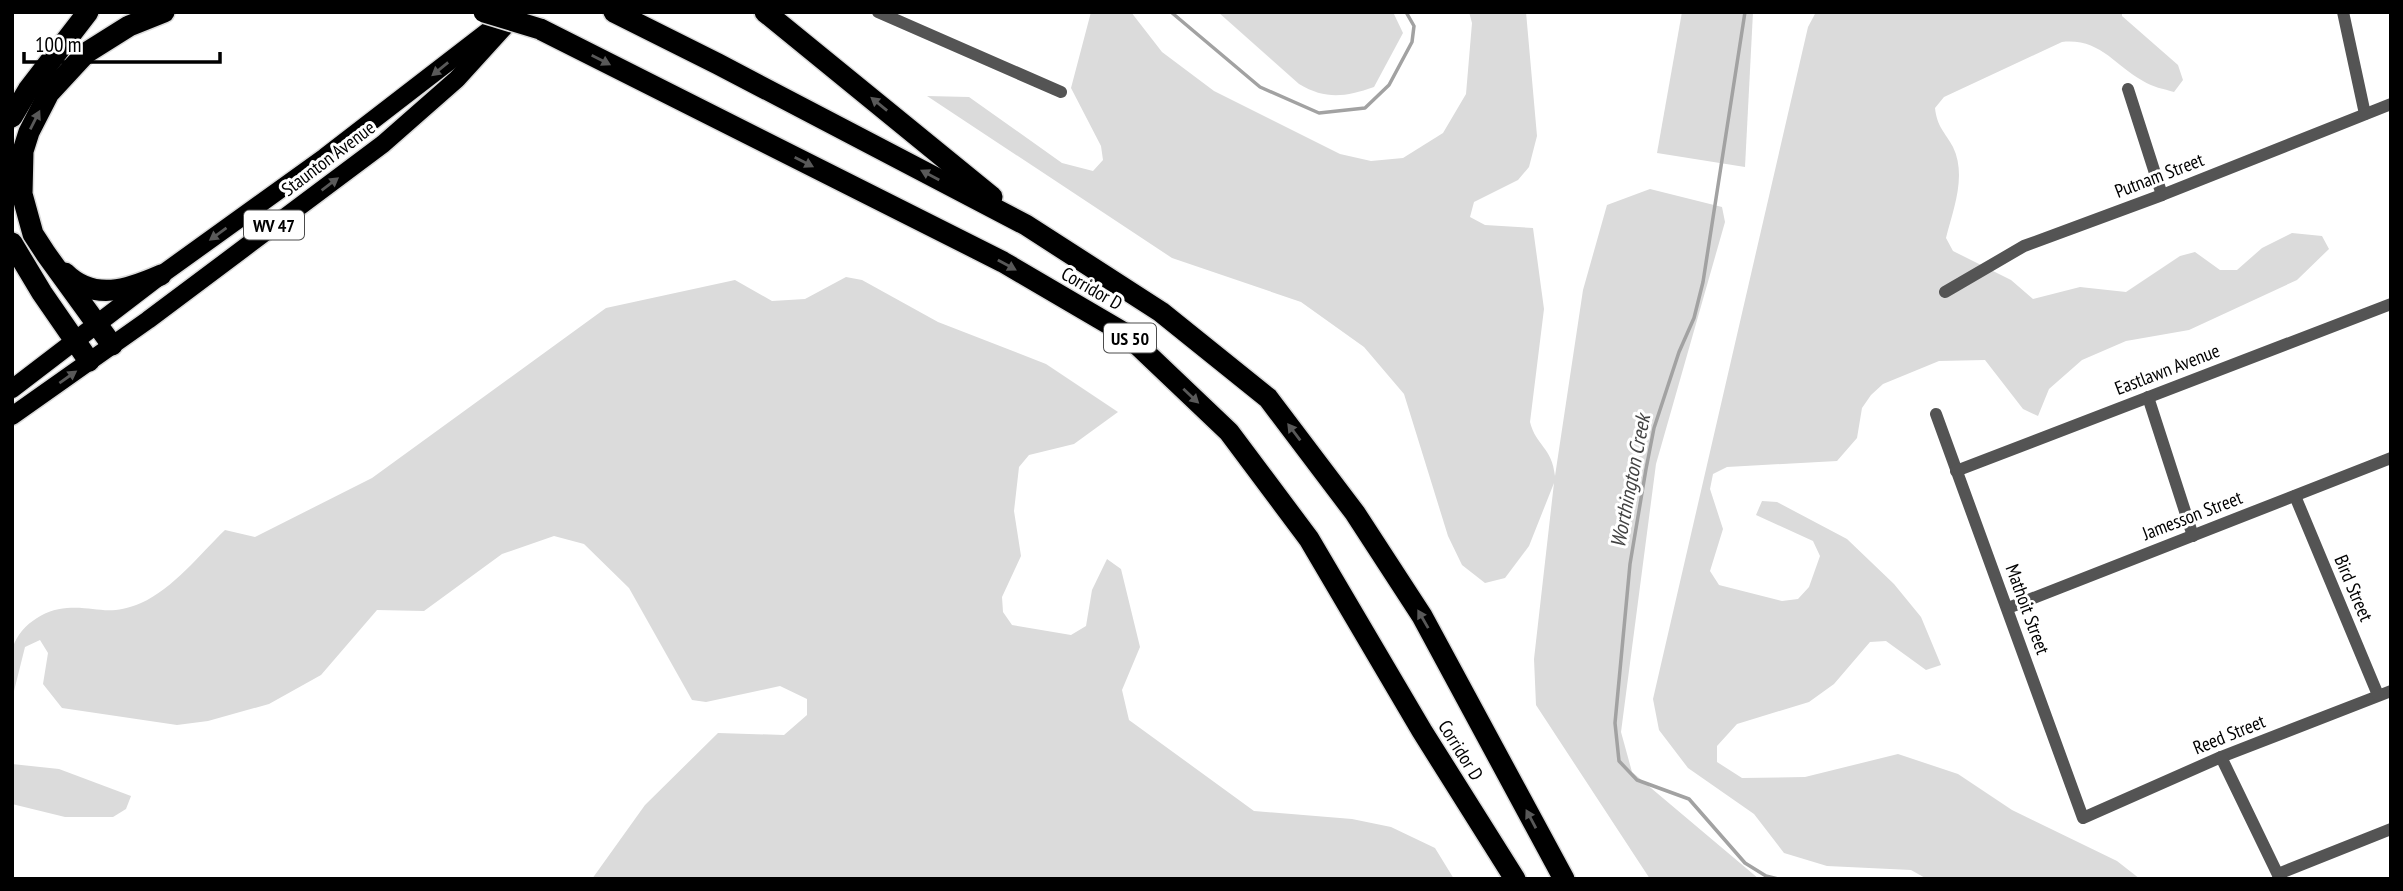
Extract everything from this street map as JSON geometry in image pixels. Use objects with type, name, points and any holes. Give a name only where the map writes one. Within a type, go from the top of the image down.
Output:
[{"type":"highway","points":[[12,117],[28,90],[88,12]]},
{"type":"highway","points":[[112,345],[33,234],[22,194],[23,151],[29,132],[49,93],[86,53],[130,26],[164,12]]},
{"type":"highway","points":[[484,12],[540,29]]},
{"type":"highway","name":"Corridor D","points":[[514,12],[540,29],[1003,262],[1126,334],[1229,432],[1309,539],[1422,731],[1515,879]]},
{"type":"highway","name":"Corridor D","points":[[614,12],[1026,225],[1161,312],[1268,398],[1355,513],[1422,616],[1564,879]]},
{"type":"highway","points":[[765,12],[1026,225]]},
{"type":"highway","points":[[12,243],[89,361]]},
{"type":"highway","points":[[46,254],[70,278],[85,287],[101,291],[135,287],[161,275]]},
{"type":"main road","name":"Staunton Avenue","points":[[12,388],[161,275],[346,141],[514,12]]},
{"type":"main road","name":"Staunton Avenue","points":[[12,416],[383,144],[457,79],[514,12]]},
{"type":"street","points":[[878,12],[1061,92]]},
{"type":"street","points":[[2343,12],[2365,114]]},
{"type":"street","points":[[2128,89],[2162,195]]},
{"type":"street","name":"Putnam Street","points":[[1945,292],[2024,246],[2162,195],[2391,104]]},
{"type":"street","name":"Eastlawn Avenue","points":[[1956,471],[2391,304]]},
{"type":"street","points":[[2148,397],[2193,536]]},
{"type":"street","name":"Mathoit Street","points":[[1936,414],[2083,818]]},
{"type":"street","name":"Jamesson Street","points":[[2008,608],[2391,458]]},
{"type":"street","name":"Bird Street","points":[[2295,496],[2385,693]]},
{"type":"street","name":"Reed Street","points":[[2083,818],[2221,757],[2385,693]]},
{"type":"street","points":[[2221,757],[2279,876],[2391,830]]},
{"type":"shaded area","points":[[1091,12],[1131,12],[1162,52],[1214,91],[1340,154],[1371,161],[1403,158],[1443,133],[1466,94],[1472,23],[1469,12],[1526,12],[1537,136],[1529,167],[1518,180],[1474,202],[1470,217],[1485,225],[1533,228],[1544,309],[1530,422],[1551,459],[1555,476],[1583,290],[1607,205],[1650,189],[1722,207],[1725,222],[1656,464],[1621,732],[1632,772],[1759,879],[1650,879],[1536,705],[1534,659],[1554,483],[1529,546],[1505,578],[1485,583],[1462,565],[1448,536],[1404,394],[1364,347],[1301,302],[1172,258],[927,96],[969,97],[1062,163],[1093,171],[1103,160],[1101,146],[1071,88]]},
{"type":"shaded area","points":[[1218,12],[1393,12],[1403,33],[1374,87],[1345,95],[1327,95],[1299,84]]},
{"type":"shaded area","points":[[1682,12],[1753,12],[1745,167],[1657,153]]},
{"type":"shaded area","points":[[1816,12],[2122,12],[2122,16],[2178,65],[2183,80],[2174,92],[2158,88],[2133,75],[2097,48],[2087,44],[2062,42],[1944,97],[1935,108],[1939,125],[1953,147],[1959,170],[1955,205],[1946,238],[1953,251],[2011,280],[2033,299],[2080,287],[2126,292],[2180,256],[2195,252],[2220,270],[2237,270],[2262,248],[2292,233],[2322,236],[2329,249],[2297,280],[2189,330],[2126,341],[2082,360],[2049,389],[2038,416],[2023,409],[1985,360],[1939,361],[1883,384],[1871,395],[1862,408],[1857,438],[1837,461],[1727,467],[1713,474],[1710,489],[1723,529],[1710,571],[1719,585],[1782,601],[1798,599],[1809,587],[1820,556],[1813,541],[1756,515],[1762,501],[1777,502],[1847,539],[1894,584],[1921,617],[1941,665],[1926,670],[1886,641],[1870,642],[1834,684],[1809,702],[1737,724],[1717,746],[1717,762],[1742,778],[1805,777],[1898,754],[1958,774],[2012,810],[2117,861],[2140,879],[1927,879],[1911,870],[1827,866],[1784,853],[1754,814],[1688,768],[1659,730],[1653,699],[1808,27]]},
{"type":"shaded area","points":[[846,277],[862,280],[938,322],[1046,364],[1118,412],[1074,444],[1029,455],[1019,467],[1014,511],[1021,556],[1002,597],[1003,612],[1012,625],[1071,635],[1086,626],[1092,590],[1107,559],[1121,569],[1140,647],[1122,690],[1129,720],[1254,811],[1352,819],[1391,827],[1435,848],[1454,879],[592,879],[645,805],[718,733],[784,735],[807,715],[807,699],[780,686],[706,702],[692,700],[629,588],[584,544],[554,536],[502,554],[424,611],[377,610],[321,675],[269,704],[208,721],[177,725],[62,708],[43,684],[48,653],[40,640],[25,647],[12,699],[12,651],[19,634],[33,621],[58,609],[111,610],[141,603],[175,580],[225,530],[255,537],[372,478],[606,308],[735,280],[772,301],[805,299]]},
{"type":"shaded area","points":[[12,764],[59,769],[131,796],[126,809],[113,817],[65,817],[12,804]]},
{"type":"waterway","name":"Worthington Creek","points":[[1171,12],[1260,87],[1319,113],[1365,108],[1389,85],[1412,42],[1414,26],[1406,12]]},
{"type":"waterway","name":"Worthington Creek","points":[[1745,12],[1703,282],[1694,318],[1679,352],[1654,428],[1646,469],[1630,564],[1615,723],[1619,761],[1637,780],[1689,799],[1745,863],[1766,876],[1778,879]]}]
